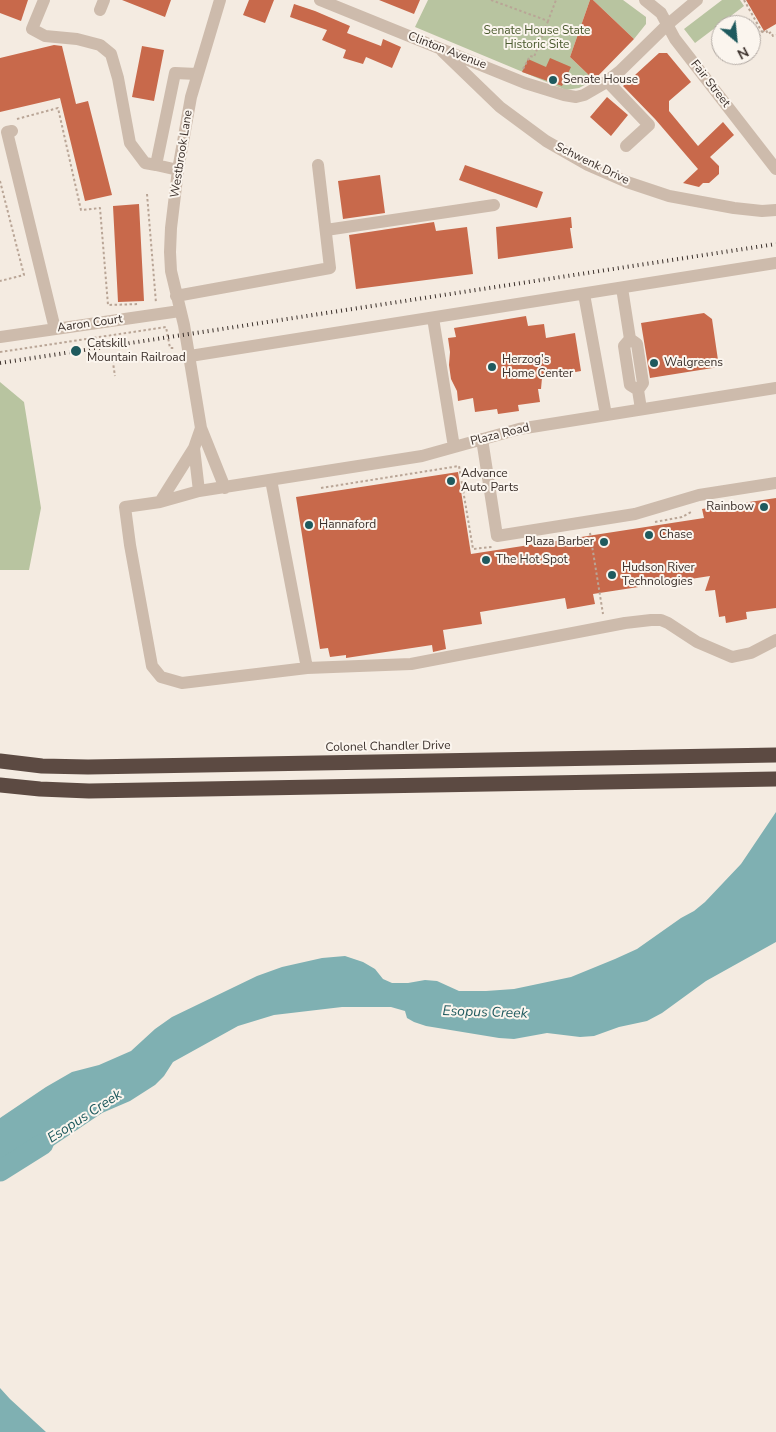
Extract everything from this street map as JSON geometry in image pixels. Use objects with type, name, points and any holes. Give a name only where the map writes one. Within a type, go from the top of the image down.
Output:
[{"type":"highway","name":"Colonel Chandler Drive","points":[[0,761],[42,766],[88,767],[772,755]]},
{"type":"highway","points":[[0,785],[88,791],[776,779]]},
{"type":"street","points":[[44,0],[32,29],[45,36],[77,39],[100,45],[111,54],[118,78],[130,143],[144,163],[178,170]]},
{"type":"street","name":"Westbrook Lane","points":[[180,311],[171,271],[170,252],[178,170],[191,98],[220,0]]},
{"type":"street","name":"Clinton Avenue","points":[[320,0],[525,83],[564,95],[576,97],[584,95],[608,81]]},
{"type":"street","name":"Fair Street","points":[[645,0],[660,13],[675,39],[776,169]]},
{"type":"street","points":[[626,146],[648,125],[608,81],[667,25],[697,0]]},
{"type":"street","name":"Schwenk Drive","points":[[440,49],[500,107],[546,141],[588,165],[628,182],[669,196],[734,208],[762,211],[776,210]]},
{"type":"street","points":[[156,165],[175,73],[197,74]]},
{"type":"street","points":[[14,125],[7,132],[55,330]]},
{"type":"street","points":[[176,296],[330,268],[318,165]]},
{"type":"street","points":[[326,230],[494,205]]},
{"type":"street","points":[[189,351],[433,318],[776,263]]},
{"type":"street","points":[[622,288],[630,339],[637,344],[639,354],[643,382],[638,390],[641,409]]},
{"type":"street","points":[[584,294],[606,415]]},
{"type":"street","points":[[180,311],[189,351],[201,428],[225,488]]},
{"type":"street","name":"Aaron Court","points":[[0,336],[55,330],[180,311]]},
{"type":"street","points":[[433,318],[454,447]]},
{"type":"street","name":"Plaza Road","points":[[307,668],[182,683],[161,678],[152,666],[125,508],[160,502],[199,491],[422,456],[519,428],[776,388]]},
{"type":"street","points":[[160,502],[194,448],[201,428]]},
{"type":"street","points":[[482,439],[497,536],[635,514],[699,495],[776,482]]},
{"type":"street","points":[[194,448],[199,491]]},
{"type":"street","points":[[271,480],[307,668],[411,664],[605,626],[651,620],[661,620],[668,623],[697,642],[732,657],[751,653],[776,640]]},
{"type":"path","points":[[491,0],[548,21]]},
{"type":"path","points":[[522,72],[530,56],[534,57],[556,0]]},
{"type":"path","points":[[744,0],[762,32],[766,30],[768,34],[771,32],[773,36],[776,34]]},
{"type":"path","points":[[14,125],[58,108],[81,210],[100,208],[108,305],[146,303]]},
{"type":"path","points":[[0,181],[24,275],[0,281]]},
{"type":"path","points":[[147,194],[156,303]]},
{"type":"path","points":[[0,352],[166,327],[170,348],[189,351]]},
{"type":"path","points":[[90,356],[100,354],[101,358],[112,356],[115,376]]},
{"type":"path","points":[[321,488],[459,466],[474,549],[493,546]]},
{"type":"path","points":[[655,522],[682,518],[696,508]]},
{"type":"path","points":[[590,532],[605,626]]},
{"type":"green space","name":"Senate House State Historic Site","points":[[428,0],[590,0],[570,57],[594,80],[579,88],[566,90],[415,27]]},
{"type":"green space","name":"Senate House State Historic Site","points":[[593,0],[623,0],[646,17],[646,24],[634,39]]},
{"type":"green space","points":[[722,0],[740,0],[744,6],[732,15],[711,15],[711,31],[695,43],[684,29]]},
{"type":"green space","points":[[0,382],[24,402],[41,508],[29,570],[0,570]]},
{"type":"water","points":[[776,812],[776,942],[706,981],[662,1013],[647,1021],[619,1027],[594,1036],[580,1037],[547,1033],[514,1039],[426,1026],[407,1018],[405,1011],[391,1007],[342,1007],[274,1015],[238,1026],[173,1062],[164,1076],[155,1085],[130,1101],[102,1113],[50,1148],[36,1155],[12,1160],[0,1166],[0,1118],[72,1072],[99,1065],[131,1051],[155,1029],[172,1017],[257,976],[282,967],[322,958],[345,956],[363,962],[375,969],[383,979],[392,983],[425,980],[437,981],[459,991],[486,991],[514,989],[571,977],[637,949],[705,902],[741,864]]},
{"type":"water","points":[[0,1388],[10,1399],[46,1432],[0,1432]]},
{"type":"building","points":[[0,0],[28,0],[21,21],[0,13]]},
{"type":"building","points":[[122,0],[171,0],[165,17]]},
{"type":"building","points":[[249,0],[274,0],[265,23],[243,15]]},
{"type":"building","points":[[379,0],[420,0],[414,14]]},
{"type":"building","points":[[590,0],[593,0],[634,39],[594,80],[570,57]]},
{"type":"building","points":[[746,0],[776,0],[776,24],[764,31],[761,26],[761,15],[755,15]]},
{"type":"building","points":[[294,4],[350,26],[347,33],[381,46],[383,39],[401,47],[392,68],[366,57],[363,64],[343,58],[346,50],[322,40],[327,30],[290,17]]},
{"type":"building","points":[[54,45],[62,46],[76,104],[88,101],[112,195],[85,201],[60,98],[0,112],[0,58]]},
{"type":"building","points":[[142,46],[164,50],[154,101],[132,97]]},
{"type":"building","points":[[659,53],[667,53],[691,82],[669,101],[669,111],[698,146],[723,122],[734,135],[710,157],[719,166],[719,174],[709,183],[703,183],[699,187],[683,183],[698,169],[655,119],[623,86]]},
{"type":"building","name":"Senate House","points":[[550,58],[571,67],[562,86],[522,72],[528,59],[546,67]]},
{"type":"building","points":[[607,97],[628,115],[611,136],[590,117]]},
{"type":"building","points":[[465,165],[543,192],[537,208],[459,180]]},
{"type":"building","points":[[380,175],[385,213],[343,219],[338,181]]},
{"type":"building","points":[[139,204],[144,301],[118,302],[113,206]]},
{"type":"building","points":[[571,217],[572,228],[570,228],[573,248],[498,259],[496,227]]},
{"type":"building","points":[[434,222],[436,231],[467,227],[473,274],[356,289],[349,235]]},
{"type":"building","name":"Walgreens","points":[[704,313],[712,319],[719,367],[650,378],[641,323]]},
{"type":"building","name":"Herzog's Home Center","points":[[526,316],[528,326],[544,324],[546,338],[575,333],[581,371],[542,378],[541,389],[538,389],[540,402],[518,405],[519,411],[498,414],[497,409],[475,412],[473,398],[458,401],[449,365],[448,338],[456,337],[454,328]]},
{"type":"building","points":[[458,472],[471,554],[704,518],[702,509],[776,498],[776,608],[746,612],[747,619],[726,623],[725,616],[719,617],[715,590],[705,591],[710,576],[593,594],[595,604],[567,609],[565,598],[480,612],[482,624],[443,630],[446,649],[433,652],[432,645],[346,658],[346,655],[330,657],[328,648],[320,649],[296,497]]},
{"type":"waterway","name":"Esopus Creek","points":[[0,1171],[43,1144]]},
{"type":"railway","points":[[0,363],[776,244]]},
{"type":"place","name":"Senate House","points":[[553,80]]},
{"type":"place","name":"Catskill Mountain Railroad","points":[[76,351]]},
{"type":"place","name":"Walgreens","points":[[654,363]]},
{"type":"place","name":"Herzog's Home Center","points":[[492,367]]},
{"type":"place","name":"Advance Auto Parts","points":[[451,481]]},
{"type":"place","name":"Rainbow","points":[[764,507]]},
{"type":"place","name":"Hannaford","points":[[309,525]]},
{"type":"place","name":"Chase","points":[[649,535]]},
{"type":"place","name":"Plaza Barber","points":[[604,542]]},
{"type":"place","name":"The Hot Spot","points":[[486,560]]},
{"type":"place","name":"Hudson River Technologies","points":[[612,575]]}]
